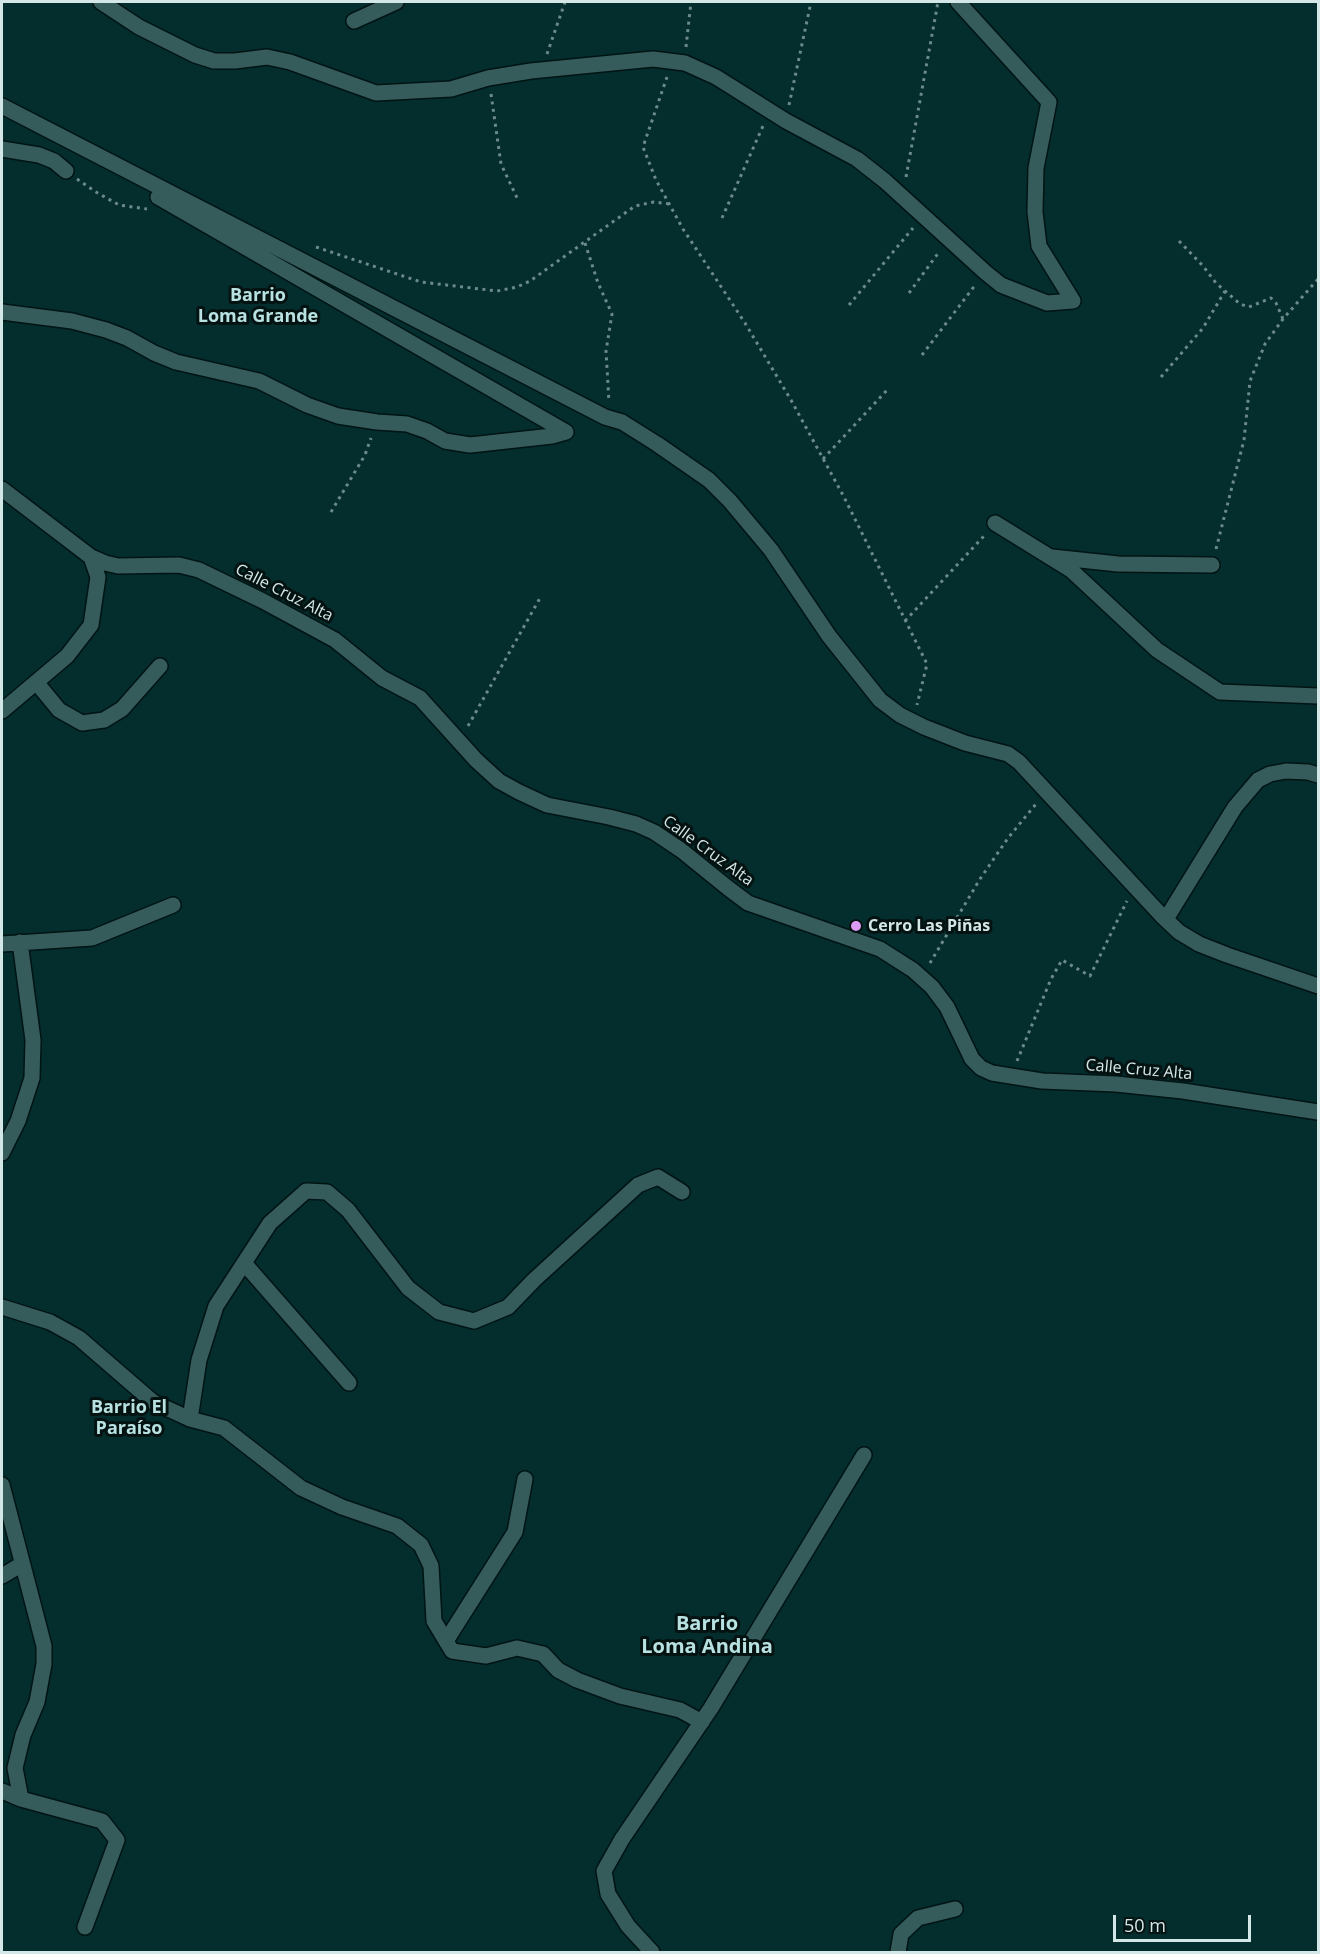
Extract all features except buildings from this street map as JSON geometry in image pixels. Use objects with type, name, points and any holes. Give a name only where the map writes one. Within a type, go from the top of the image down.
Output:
[{"type":"street","points":[[101,2],[139,27],[195,55],[214,61],[267,57],[290,62],[376,93],[451,89],[488,78],[542,70],[653,59],[678,62],[716,77],[786,121],[856,159],[885,180],[985,273],[1001,285],[1047,303],[1073,301],[1039,246],[1035,212],[1036,168],[1049,102],[958,2]]},
{"type":"street","points":[[354,21],[396,2]]},
{"type":"street","points":[[2,106],[610,418],[622,422],[666,450],[709,480],[730,501],[771,550],[829,636],[880,700],[913,722],[965,743],[1008,754],[1019,762],[1179,932],[1199,944],[1318,986]]},
{"type":"street","points":[[2,106],[566,432],[552,436],[470,445],[445,441],[407,424],[338,416],[317,409],[259,381],[176,363],[106,330],[72,321],[2,312]]},
{"type":"street","points":[[2,150],[39,155],[54,161],[66,171]]},
{"type":"street","name":"Calle Cruz Alta","points":[[2,489],[91,556],[118,566],[178,565],[199,570],[335,640],[382,678],[420,698],[476,760],[499,780],[519,792],[547,805],[636,824],[654,832],[681,850],[748,903],[880,949],[913,970],[932,987],[947,1007],[972,1059],[981,1068],[992,1073],[1042,1081],[1183,1090],[1318,1112]]},
{"type":"street","points":[[995,523],[1071,570],[1157,650],[1220,692],[1318,696]]},
{"type":"street","points":[[2,711],[67,656],[91,625],[98,577],[91,556]]},
{"type":"street","points":[[1049,557],[1118,564],[1212,565]]},
{"type":"street","points":[[36,682],[59,710],[82,723],[104,720],[122,709],[160,666]]},
{"type":"street","points":[[1166,919],[1235,807],[1258,780],[1270,774],[1286,771],[1318,775]]},
{"type":"street","points":[[2,944],[92,938],[173,905]]},
{"type":"street","points":[[2,1153],[18,1121],[32,1078],[33,1040],[20,942]]},
{"type":"street","points":[[190,1419],[199,1360],[216,1306],[270,1223],[306,1191],[327,1192],[348,1210],[408,1288],[439,1312],[474,1321],[508,1307],[534,1280],[638,1185],[658,1177],[682,1192]]},
{"type":"street","points":[[244,1263],[349,1383]]},
{"type":"street","points":[[2,1307],[50,1322],[79,1338],[153,1402],[190,1419],[224,1428],[301,1488],[342,1507],[398,1526],[421,1545],[431,1566],[434,1621],[452,1651],[486,1656],[517,1648],[543,1654],[558,1670],[577,1680],[620,1696],[680,1710],[702,1722]]},
{"type":"street","points":[[652,1953],[628,1926],[608,1893],[604,1871],[622,1839],[702,1722],[864,1455]]},
{"type":"street","points":[[446,1641],[515,1532],[525,1479]]},
{"type":"street","points":[[2,1485],[44,1646],[44,1664],[37,1702],[23,1735],[15,1768],[21,1799]]},
{"type":"street","points":[[2,1576],[22,1564]]},
{"type":"street","points":[[2,1791],[21,1799],[102,1821],[117,1840],[85,1927]]},
{"type":"street","points":[[898,1953],[901,1934],[918,1918],[955,1909]]},
{"type":"path","points":[[542,70],[565,2]]},
{"type":"path","points":[[692,2],[678,62],[642,147],[656,180],[683,229],[745,323],[844,497],[927,664],[913,722]]},
{"type":"path","points":[[786,121],[811,2]]},
{"type":"path","points":[[902,196],[938,2]]},
{"type":"path","points":[[488,78],[501,164],[518,200]]},
{"type":"path","points":[[722,218],[770,111]]},
{"type":"path","points":[[545,271],[635,206],[654,202],[669,204]]},
{"type":"path","points":[[849,305],[924,216]]},
{"type":"path","points":[[909,293],[949,239]]},
{"type":"path","points":[[1179,241],[1203,266],[1216,284],[1240,304],[1249,307],[1271,298],[1276,303],[1283,319]]},
{"type":"path","points":[[585,243],[598,283],[612,314],[606,351],[610,418]]},
{"type":"path","points":[[922,355],[985,273]]},
{"type":"path","points":[[1212,565],[1244,440],[1250,381],[1265,344],[1283,319],[1318,279]]},
{"type":"path","points":[[1161,377],[1203,328],[1225,291]]},
{"type":"path","points":[[823,459],[889,388]]},
{"type":"path","points":[[331,512],[365,454],[377,422]]},
{"type":"path","points":[[905,621],[995,523]]},
{"type":"path","points":[[460,741],[540,598]]},
{"type":"path","points":[[921,977],[991,862],[1047,792]]},
{"type":"path","points":[[1011,1076],[1050,979],[1062,960],[1090,976],[1134,886]]},
{"type":"place","name":"Cerro Las Piñas","points":[[856,926]]},
{"type":"district","name":"Barrio Loma Grande","points":[[258,306]]},
{"type":"district","name":"Barrio El Paraíso","points":[[129,1418]]},
{"type":"district","name":"Barrio Loma Andina","points":[[707,1636]]}]
